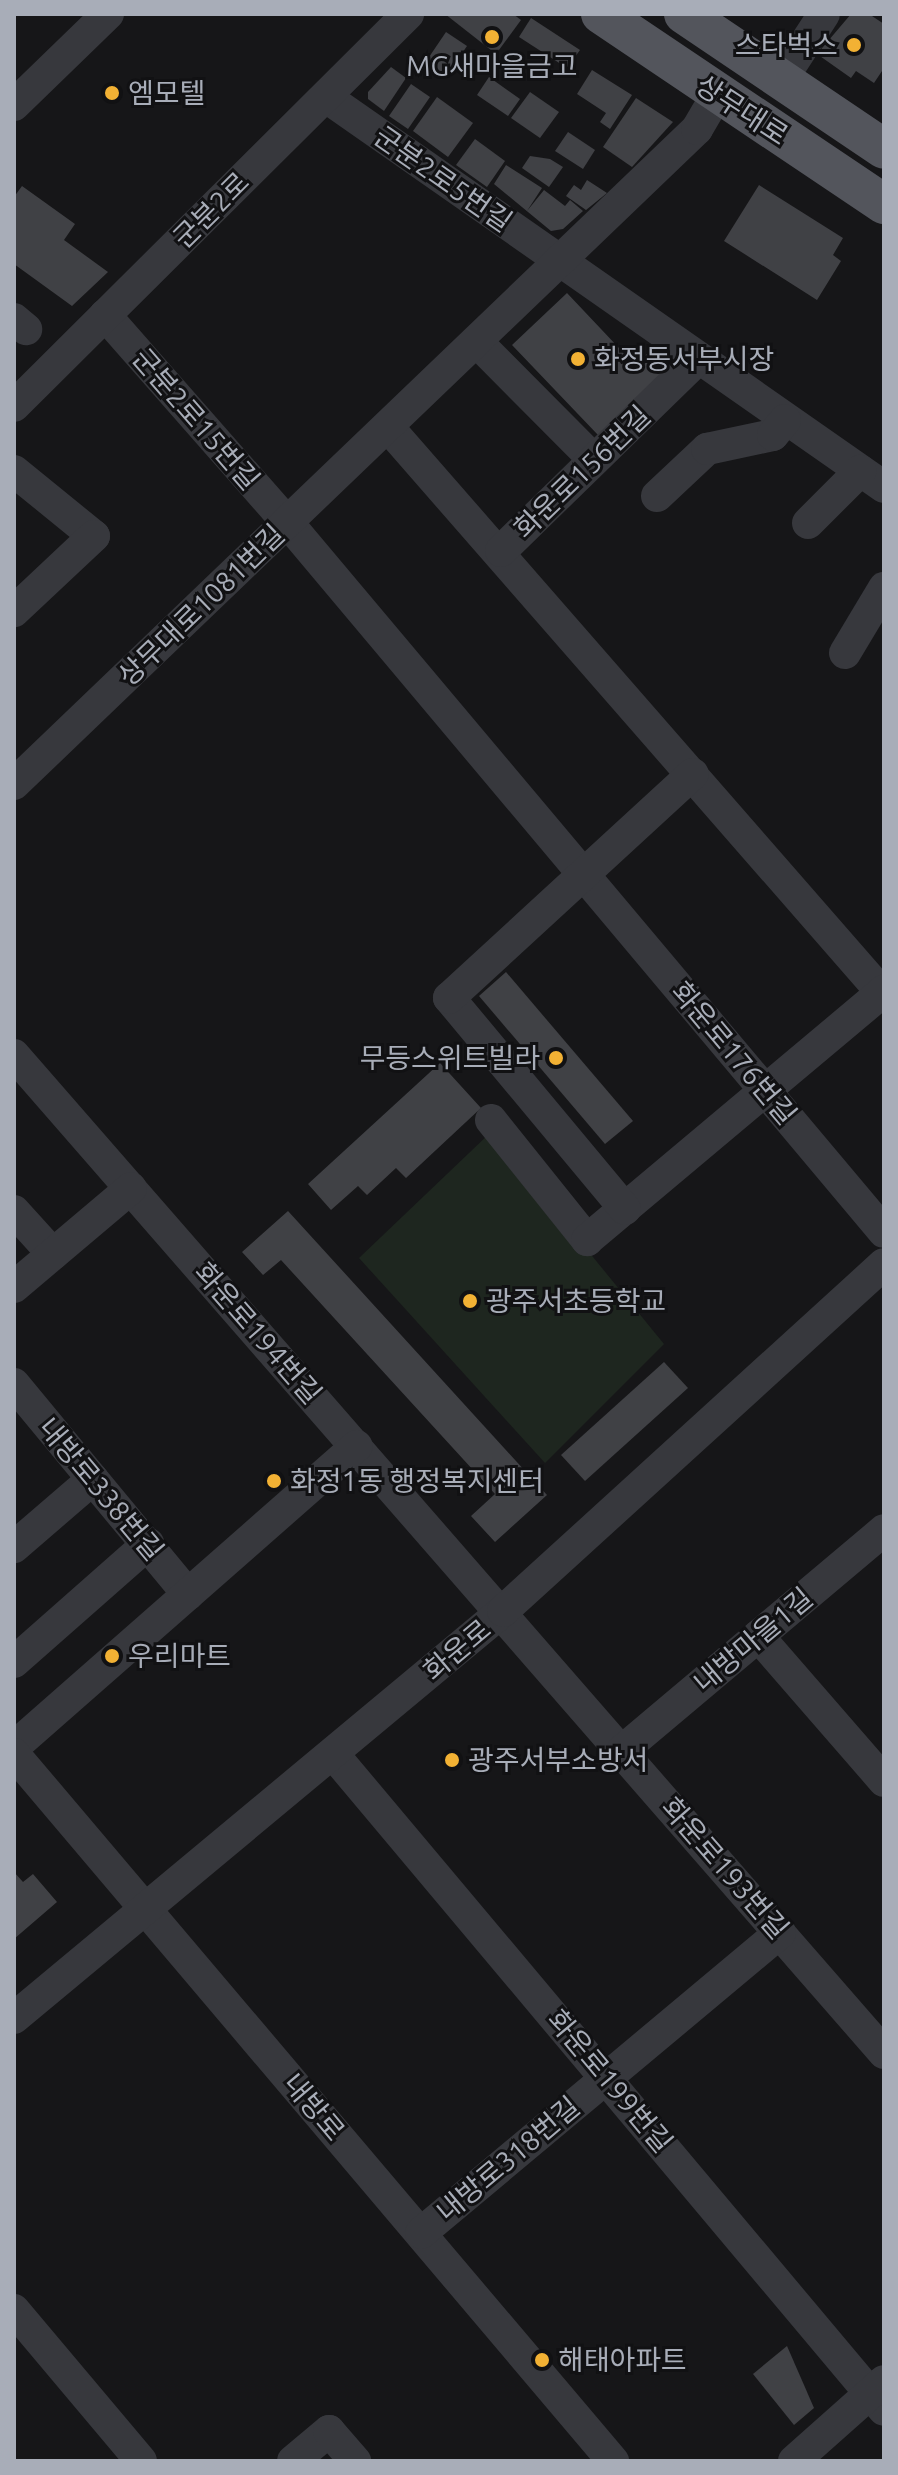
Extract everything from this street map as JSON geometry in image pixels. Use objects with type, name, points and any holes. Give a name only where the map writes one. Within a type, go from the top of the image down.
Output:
[{"type":"main road","name":"상무대로","points":[[601,14],[884,204]]},
{"type":"main road","name":"상무대로","points":[[684,14],[884,149]]},
{"type":"street","points":[[14,105],[108,14]]},
{"type":"street","name":"군분2로","points":[[14,406],[408,14]]},
{"type":"street","points":[[782,79],[824,14]]},
{"type":"street","name":"상무대로1081번길","points":[[14,784],[697,129],[718,93]]},
{"type":"street","name":"군분2로5번길","points":[[326,97],[560,261]]},
{"type":"street","points":[[560,261],[872,479],[808,523]]},
{"type":"street","name":"군분2로15번길","points":[[105,315],[288,523]]},
{"type":"street","points":[[477,342],[594,460]]},
{"type":"street","name":"화운로156번길","points":[[501,551],[698,359]]},
{"type":"street","points":[[657,496],[707,449],[773,435],[785,420]]},
{"type":"street","points":[[388,427],[501,551],[883,993],[587,1240],[491,1120]]},
{"type":"street","points":[[14,471],[94,536],[14,611]]},
{"type":"street","name":"화운로176번길","points":[[288,523],[884,1232]]},
{"type":"street","points":[[845,653],[884,588]]},
{"type":"street","points":[[620,1213],[449,998],[693,774]]},
{"type":"street","name":"화운로194번길","points":[[14,1055],[503,1611]]},
{"type":"street","points":[[14,1287],[131,1188]]},
{"type":"street","points":[[14,1211],[53,1254]]},
{"type":"street","name":"화운로","points":[[14,2018],[146,1906],[334,1755],[503,1611],[884,1264]]},
{"type":"street","name":"내방로338번길","points":[[14,1384],[188,1594]]},
{"type":"street","points":[[14,1747],[357,1446]]},
{"type":"street","points":[[14,1547],[93,1479]]},
{"type":"street","name":"내방마을1길","points":[[623,1750],[884,1530]]},
{"type":"street","points":[[14,1662],[148,1544]]},
{"type":"street","name":"화운로193번길","points":[[503,1611],[780,1933],[880,2039]]},
{"type":"street","points":[[758,1636],[884,1781]]},
{"type":"street","name":"내방로","points":[[14,1754],[146,1906],[613,2461]]},
{"type":"street","name":"화운로199번길","points":[[334,1755],[879,2395]]},
{"type":"street","name":"내방로318번길","points":[[421,2233],[780,1933]]},
{"type":"street","points":[[14,2310],[141,2461]]},
{"type":"street","points":[[794,2461],[879,2395]]},
{"type":"street","points":[[293,2461],[329,2431],[355,2461]]},
{"type":"shaded area","points":[[491,1132],[664,1344],[545,1463],[359,1258]]},
{"type":"building","name":"MG새마을금고","points":[[445,14],[513,14],[521,20],[496,54]]},
{"type":"building","name":"스타벅스","points":[[851,14],[869,14],[884,24],[884,68],[874,83],[856,71],[851,78],[817,54]]},
{"type":"building","points":[[531,18],[580,50],[567,68],[519,37]]},
{"type":"building","points":[[446,32],[467,46],[446,77],[425,63]]},
{"type":"building","points":[[391,67],[406,78],[384,111],[368,99],[368,92]]},
{"type":"building","points":[[592,70],[632,95],[610,129],[600,122],[606,113],[577,94]]},
{"type":"building","points":[[489,77],[520,99],[508,116],[477,95]]},
{"type":"building","points":[[411,84],[430,97],[408,129],[389,116]]},
{"type":"building","points":[[530,92],[559,112],[540,138],[511,118]]},
{"type":"building","points":[[437,97],[473,123],[448,157],[413,131]]},
{"type":"building","points":[[636,98],[673,122],[632,167],[603,147]]},
{"type":"building","points":[[568,132],[595,150],[583,169],[555,151]]},
{"type":"building","points":[[475,139],[505,161],[487,187],[456,165]]},
{"type":"building","points":[[530,156],[550,159],[563,167],[549,187],[522,168]]},
{"type":"building","points":[[506,165],[542,188],[527,211],[544,190],[565,206],[570,200],[583,211],[563,229],[551,231],[494,184]]},
{"type":"building","points":[[587,180],[607,193],[586,210],[566,196],[574,185],[581,190]]},
{"type":"building","points":[[759,185],[843,238],[833,255],[841,261],[817,300],[724,241]]},
{"type":"building","points":[[22,186],[75,224],[64,240],[108,272],[72,306],[14,264],[14,197]]},
{"type":"building","name":"화정동서부시장","points":[[567,293],[635,365],[648,353],[662,367],[661,376],[598,435],[512,345]]},
{"type":"building","name":"무등스위트빌라","points":[[506,972],[633,1121],[605,1144],[479,996]]},
{"type":"building","points":[[440,1063],[481,1108],[406,1178],[396,1168],[367,1195],[358,1186],[331,1210],[308,1184]]},
{"type":"building","points":[[288,1211],[547,1495],[495,1542],[471,1516],[495,1494],[281,1260],[263,1275],[242,1252]]},
{"type":"building","points":[[664,1362],[688,1388],[585,1481],[561,1455]]},
{"type":"building","points":[[14,1872],[23,1882],[33,1874],[57,1902],[14,1939]]},
{"type":"building","points":[[787,2346],[814,2408],[794,2425],[753,2374]]},
{"type":"place","name":"MG새마을금고","points":[[492,37]]},
{"type":"place","name":"스타벅스","points":[[854,45]]},
{"type":"place","name":"엠모텔","points":[[112,93]]},
{"type":"place","name":"화정동서부시장","points":[[578,359]]},
{"type":"place","name":"무등스위트빌라","points":[[556,1058]]},
{"type":"place","name":"광주서초등학교","points":[[470,1301]]},
{"type":"place","name":"화정1동 행정복지센터","points":[[274,1481]]},
{"type":"place","name":"우리마트","points":[[112,1656]]},
{"type":"place","name":"광주서부소방서","points":[[452,1760]]},
{"type":"place","name":"해태아파트","points":[[542,2360]]}]
